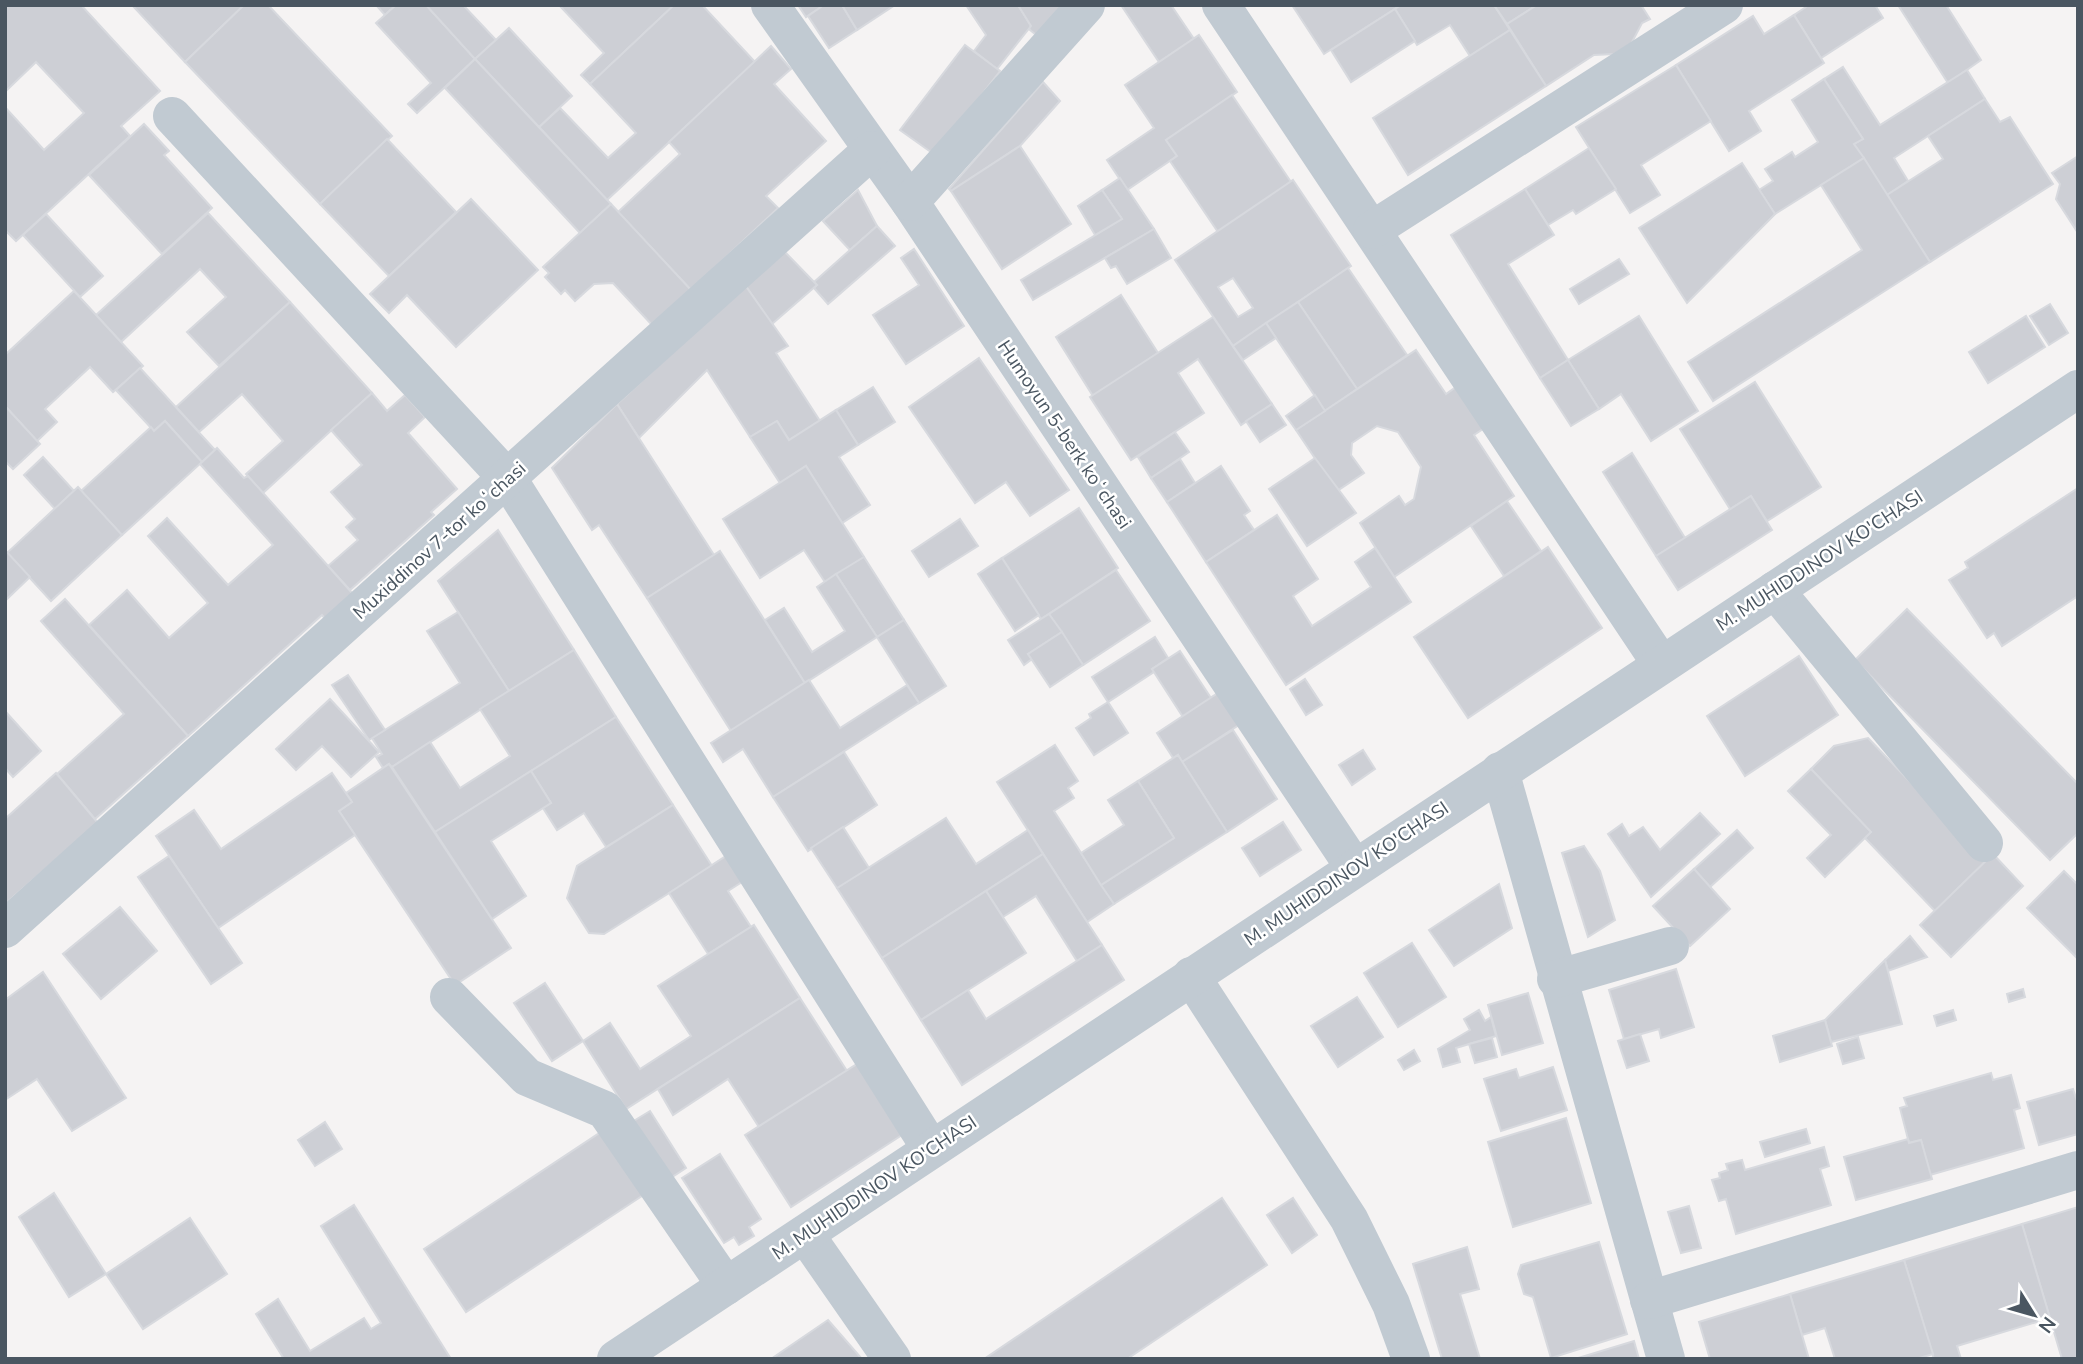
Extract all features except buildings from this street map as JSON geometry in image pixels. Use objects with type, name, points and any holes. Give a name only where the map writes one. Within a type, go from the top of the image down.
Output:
[{"type":"street","name":"Humoyun 5-berk koʻchasi","points":[[771,5],[910,202],[1354,867]]},
{"type":"street","points":[[910,202],[1086,5]]},
{"type":"street","points":[[1221,5],[1661,664]]},
{"type":"street","points":[[1372,230],[1724,5]]},
{"type":"street","points":[[172,116],[508,479],[931,1149]]},
{"type":"street","name":"Muxiddinov 7-tor koʻchasi","points":[[5,929],[872,150]]},
{"type":"street","name":"M. MUHIDDINOV KO'CHASI","points":[[616,1359],[1354,867],[2078,390]]},
{"type":"street","points":[[1774,590],[1984,843]]},
{"type":"street","points":[[1500,771],[1556,979],[1666,1359]]},
{"type":"street","points":[[1556,979],[1670,946]]},
{"type":"street","points":[[1191,976],[1349,1219],[1391,1304],[1410,1359]]},
{"type":"street","points":[[449,997],[527,1077],[605,1110],[726,1286]]},
{"type":"street","points":[[1649,1300],[2078,1170]]},
{"type":"street","points":[[805,1234],[892,1359]]}]
